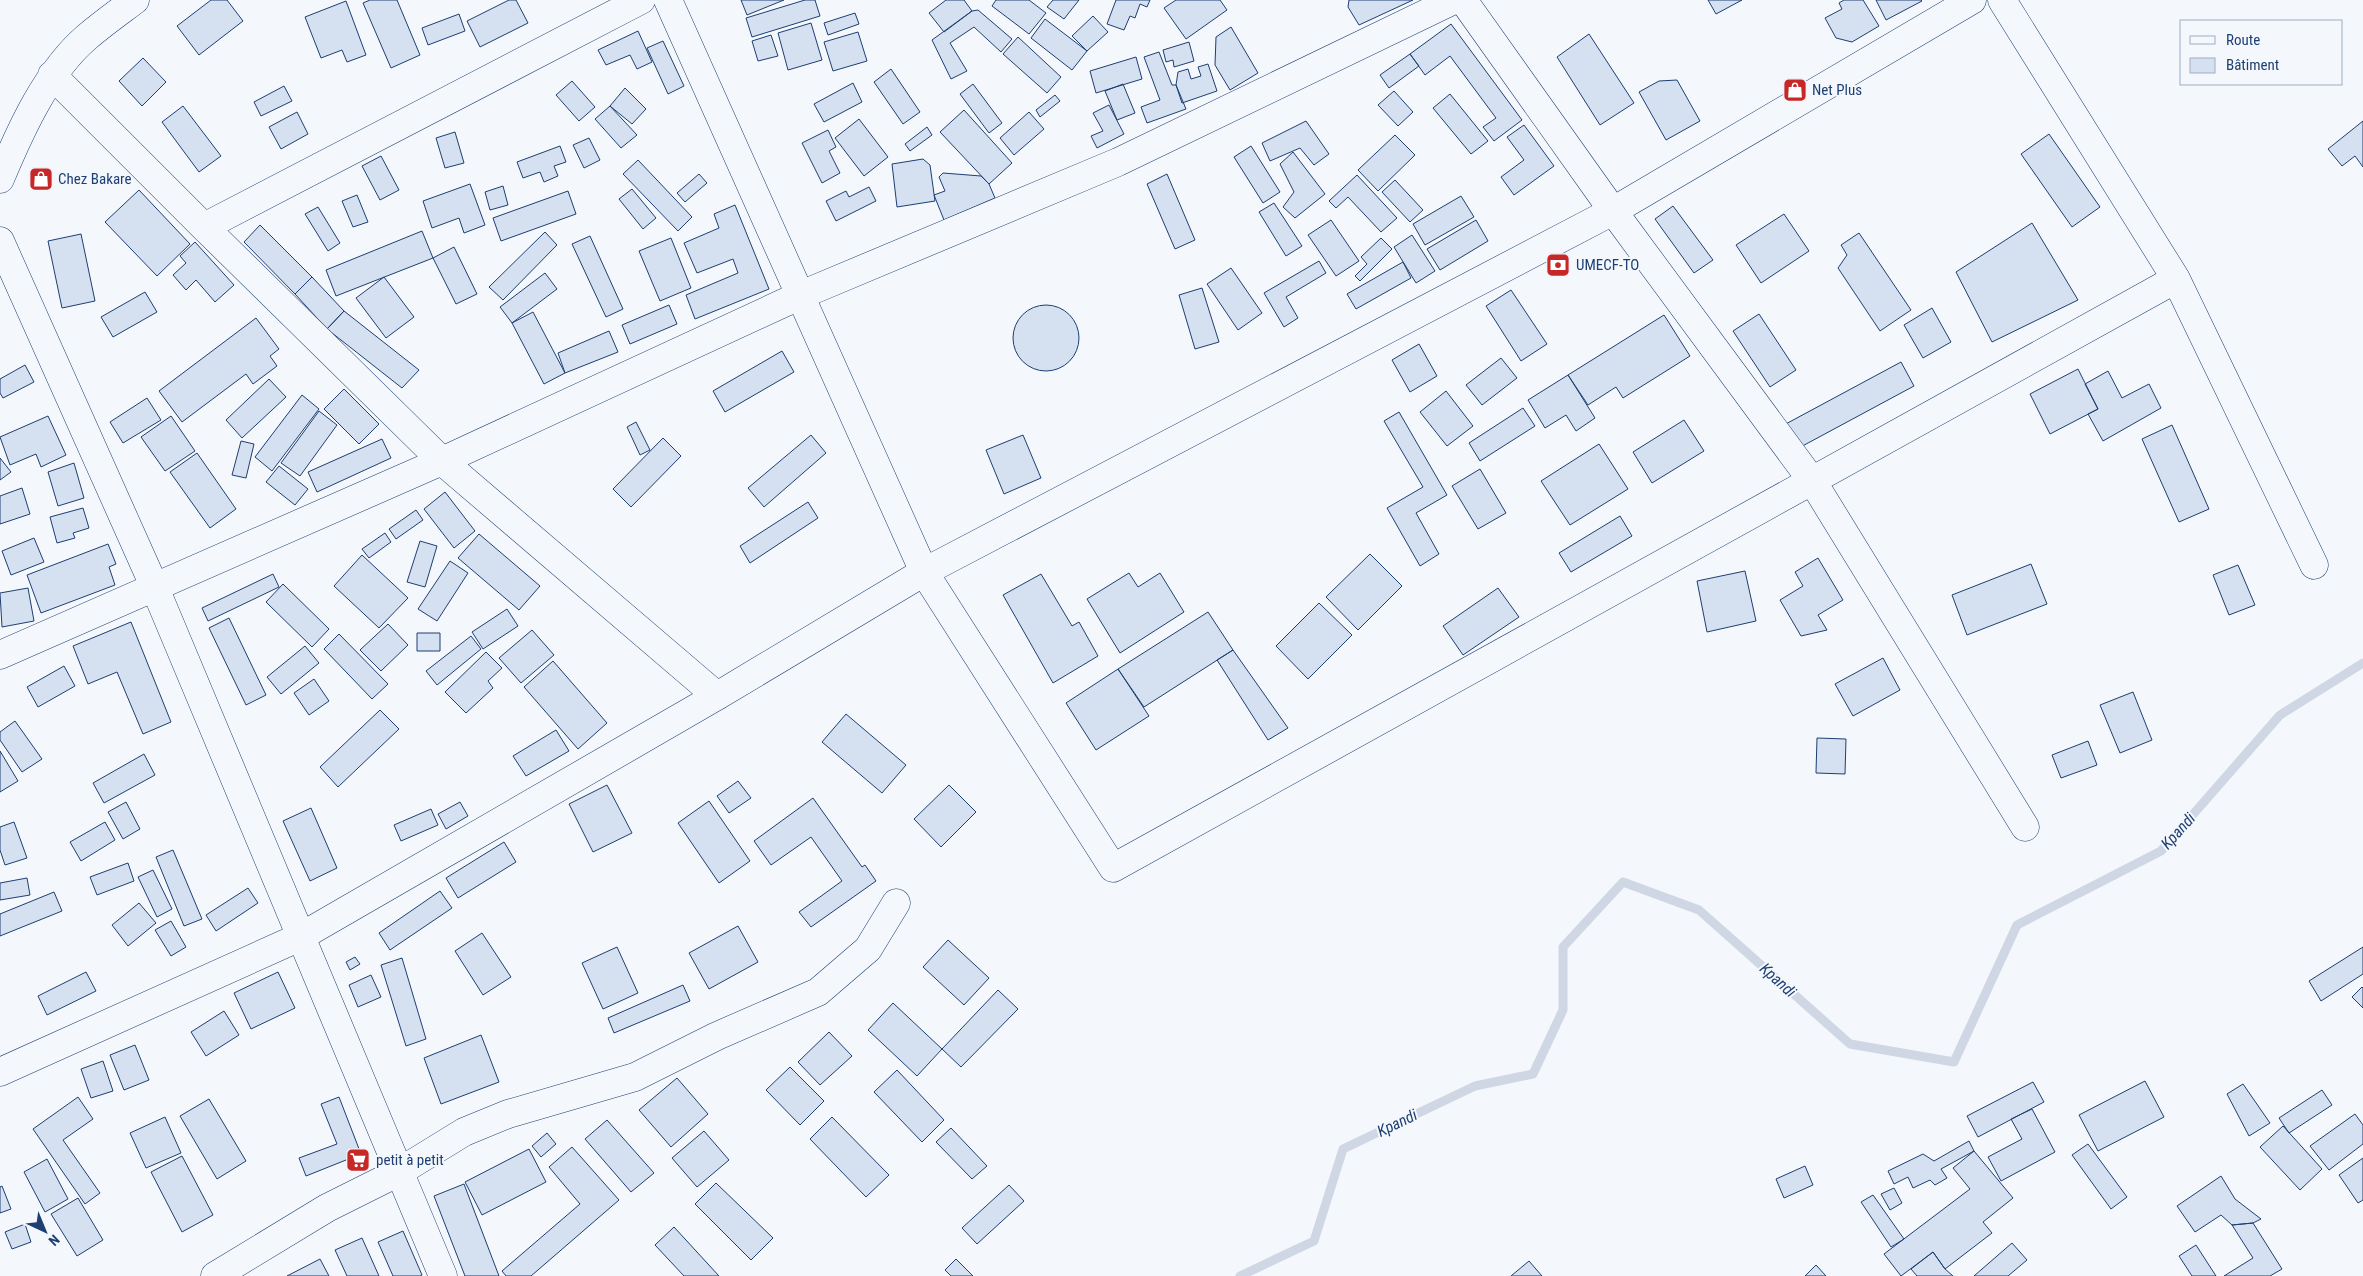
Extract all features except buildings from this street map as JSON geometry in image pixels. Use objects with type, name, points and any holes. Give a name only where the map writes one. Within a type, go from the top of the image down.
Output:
[{"type":"street","points":[[0,179],[10,155],[52,75],[86,38],[135,0]]},
{"type":"street","points":[[204,227],[641,0]]},
{"type":"street","points":[[668,0],[712,103],[801,294],[924,572],[1113,868],[2176,280]]},
{"type":"street","points":[[0,655],[442,461],[801,294],[1118,162],[1454,0]]},
{"type":"street","points":[[1462,0],[1613,211],[1813,482],[2025,827]]},
{"type":"street","points":[[0,1072],[300,937],[717,696],[924,572],[1613,211],[1972,0]]},
{"type":"street","points":[[2002,0],[2176,280],[2314,565]]},
{"type":"street","points":[[52,75],[442,461],[717,696]]},
{"type":"street","points":[[0,241],[155,588],[443,1276]]},
{"type":"street","points":[[215,1276],[327,1208],[399,1172],[464,1132],[508,1114],[634,1077],[717,1036],[818,992],[868,949],[896,902]]},
{"type":"waterway","name":"Kpandi","points":[[1240,1276],[1314,1241],[1343,1149],[1475,1086],[1533,1074],[1563,1010],[1563,947],[1623,882],[1699,910],[1850,1044],[1954,1062],[2017,925],[2161,851],[2280,715],[2363,663]]},
{"type":"place","name":"Net Plus","points":[[1795,90]]},
{"type":"place","name":"Chez Bakare","points":[[41,179]]},
{"type":"place","name":"UMECF-TO","points":[[1558,265]]},
{"type":"place","name":"petit à petit","points":[[358,1160]]}]
